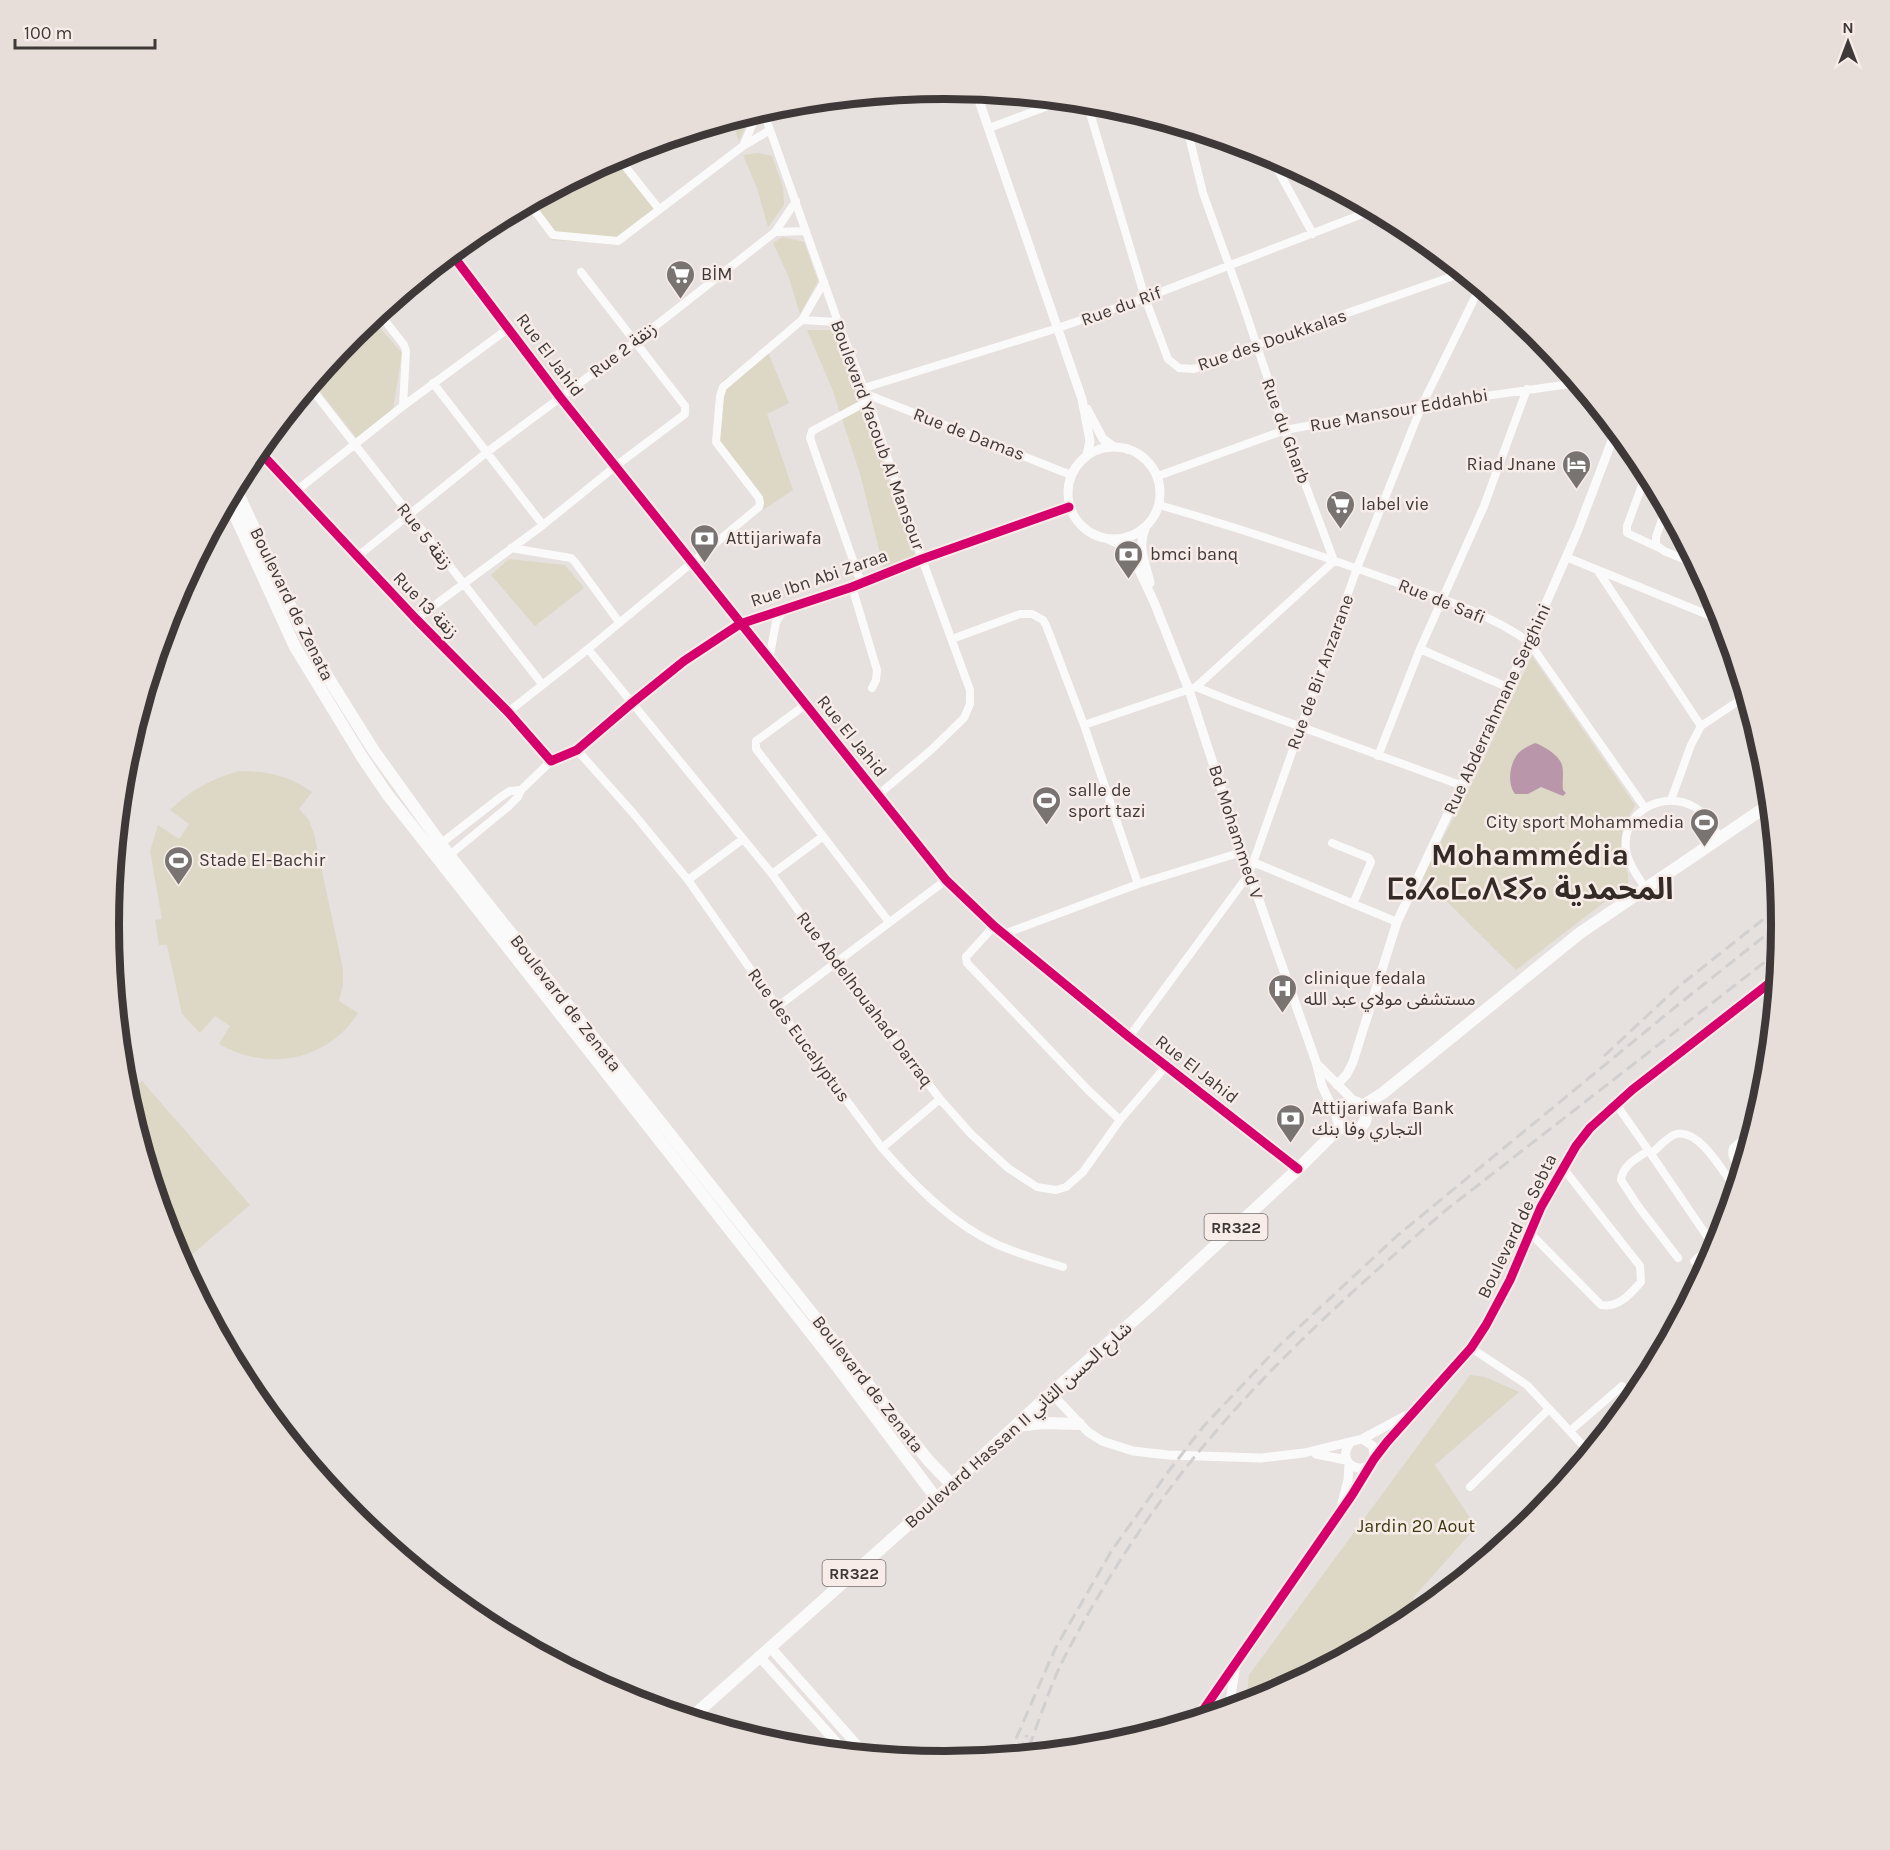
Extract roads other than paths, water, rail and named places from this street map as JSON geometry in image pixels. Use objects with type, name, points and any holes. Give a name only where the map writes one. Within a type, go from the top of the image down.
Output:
[{"type":"main road","name":"Boulevard de Zenata","points":[[239,497],[299,625],[329,679],[374,752],[420,815],[436,847],[787,1293],[928,1460],[951,1484]]},
{"type":"main road","name":"Boulevard de Zenata","points":[[232,509],[295,647],[362,757],[410,823],[436,847]]},
{"type":"main road","name":"RR322","points":[[1339,1122],[1337,1113],[1342,1105],[1359,1104],[1383,1093],[1580,933],[1763,809]]},
{"type":"main road","points":[[410,823],[420,815]]},
{"type":"main road","points":[[1339,1122],[1349,1131],[1355,1131],[1363,1125],[1366,1116],[1359,1104]]},
{"type":"main road","name":"Boulevard Hassan II شارع الحسن الثاني","points":[[697,1713],[1149,1307],[1298,1169],[1339,1122]]},
{"type":"main road","name":"Boulevard de Zenata","points":[[787,1293],[936,1498]]},
{"type":"main road","points":[[1015,1426],[1044,1423],[1079,1424]]},
{"type":"main road","points":[[916,1470],[928,1460]]},
{"type":"main road","points":[[770,1647],[857,1746]]},
{"type":"main road","points":[[759,1656],[838,1744]]},
{"type":"street","points":[[979,100],[1082,399],[1090,436],[1087,455]]},
{"type":"street","points":[[989,128],[1049,106]]},
{"type":"street","name":"Rue des Doukkalas","points":[[1091,112],[1145,297],[1168,359],[1179,368],[1194,369],[1455,276]]},
{"type":"street","name":"Boulevard Yacoub Al Mansour","points":[[766,119],[970,690],[969,708],[964,717],[931,750],[878,795]]},
{"type":"street","points":[[743,146],[754,122]]},
{"type":"street","points":[[534,209],[553,234],[618,241],[743,146],[770,130]]},
{"type":"street","name":"Rue du Gharb","points":[[1189,136],[1203,194],[1285,430],[1334,561]]},
{"type":"street","points":[[624,164],[659,209]]},
{"type":"street","points":[[1277,169],[1313,234]]},
{"type":"street","name":"Rue 2 زنقة","points":[[358,556],[487,452],[635,342],[775,232],[796,201]]},
{"type":"street","name":"Rue du Rif","points":[[861,583],[810,438],[812,431],[866,394],[1145,297],[1364,214]]},
{"type":"street","points":[[775,232],[806,231]]},
{"type":"street","name":"Rue El Jahid","points":[[456,260],[560,397],[617,465],[740,624],[946,880],[994,926],[1129,1037],[1298,1169]]},
{"type":"street","points":[[416,619],[543,525],[685,414],[685,406],[581,272]]},
{"type":"street","points":[[508,712],[588,649],[759,507],[759,498],[716,442],[720,396],[723,387],[802,320],[824,282]]},
{"type":"street","name":"Rue de Bir Anzarane","points":[[1129,1037],[1249,874],[1357,568],[1422,405],[1476,293]]},
{"type":"street","points":[[384,319],[404,345],[403,406]]},
{"type":"street","points":[[802,320],[838,322]]},
{"type":"street","points":[[296,491],[433,383],[509,328]]},
{"type":"street","points":[[433,383],[543,525]]},
{"type":"street","name":"Rue Mansour Eddahbi","points":[[1158,476],[1285,430],[1422,405],[1569,384]]},
{"type":"street","points":[[1378,756],[1420,649],[1484,506],[1527,389]]},
{"type":"street","name":"Rue 5 زنقة","points":[[314,393],[542,684]]},
{"type":"street","name":"Rue de Damas","points":[[866,394],[1071,475]]},
{"type":"street","points":[[1082,399],[1104,439],[1114,447]]},
{"type":"street","name":"Rue Abderrahmane Serghini","points":[[1337,1085],[1347,1074],[1353,1062],[1398,922],[1529,642],[1578,530],[1613,439]]},
{"type":"street","points":[[1105,448],[1125,448],[1145,458],[1158,476],[1161,490],[1159,505],[1154,517],[1146,527],[1135,535],[1110,540],[1084,530],[1075,519],[1069,507],[1067,491],[1071,475],[1087,455],[1105,448]]},
{"type":"street","name":"Rue 13 زنقة","points":[[265,457],[416,619],[508,712],[551,761]]},
{"type":"street","points":[[1643,484],[1627,526],[1627,534],[1686,560]]},
{"type":"street","name":"Rue de Safi","points":[[1159,505],[1254,533],[1357,568],[1442,599],[1514,631],[1529,642],[1645,808]]},
{"type":"street","name":"Rue Ibn Abi Zaraa","points":[[577,750],[684,661],[740,624],[852,587],[922,559],[1069,507]]},
{"type":"street","points":[[1657,547],[1655,539],[1663,517]]},
{"type":"street","name":"Bd Mohammed V","points":[[1146,527],[1141,545],[1154,602]]},
{"type":"street","name":"Bd Mohammed V","points":[[1110,540],[1129,550],[1193,688],[1249,874],[1316,1062],[1324,1092],[1339,1122]]},
{"type":"street","points":[[511,548],[570,558],[619,622]]},
{"type":"street","points":[[1566,557],[1710,615]]},
{"type":"street","points":[[1084,725],[1193,688],[1334,561]]},
{"type":"street","points":[[1598,571],[1701,726]]},
{"type":"street","points":[[852,587],[877,670],[872,688]]},
{"type":"street","points":[[769,660],[774,628],[785,608]]},
{"type":"street","points":[[952,639],[1020,614],[1030,613],[1042,620],[1052,639],[1084,725],[1138,884]]},
{"type":"street","name":"Rue Abdelhouahad Darraq","points":[[588,649],[772,874],[836,963],[940,1099],[971,1134],[1008,1168],[1036,1186],[1049,1190],[1062,1190],[1070,1185],[1083,1172],[1120,1120],[1167,1065]]},
{"type":"street","points":[[1420,649],[1507,687]]},
{"type":"street","points":[[1193,688],[1463,786]]},
{"type":"street","points":[[1671,800],[1691,745],[1701,726],[1740,700]]},
{"type":"street","points":[[805,705],[756,741],[756,749],[889,922]]},
{"type":"street","points":[[445,859],[509,806],[521,790],[551,761],[577,750]]},
{"type":"street","name":"Rue des Eucalyptus","points":[[577,750],[688,880],[777,1007],[882,1148],[914,1183],[951,1215],[978,1234],[1023,1255],[1063,1267]]},
{"type":"street","points":[[436,847],[502,796],[510,791],[521,790]]},
{"type":"street","points":[[1645,888],[1627,857],[1626,848],[1629,827],[1645,808],[1663,801],[1681,801],[1702,813],[1720,837]]},
{"type":"street","points":[[772,874],[822,837]]},
{"type":"street","points":[[688,880],[743,839]]},
{"type":"street","points":[[1332,843],[1369,858],[1371,862],[1353,904]]},
{"type":"street","points":[[1004,934],[1138,884],[1242,852]]},
{"type":"street","points":[[1253,862],[1398,922]]},
{"type":"street","points":[[777,1007],[946,880]]},
{"type":"street","points":[[994,926],[969,951],[966,957],[968,963],[1088,1090],[1120,1120]]},
{"type":"street","name":"Boulevard de Sebta","points":[[1206,1709],[1352,1495],[1372,1461],[1471,1348],[1510,1280],[1529,1232],[1576,1146],[1590,1128],[1616,1104],[1769,984]]},
{"type":"street","name":"Bd Mohammed V","points":[[1316,1062],[1359,1104]]},
{"type":"street","points":[[882,1148],[940,1099]]},
{"type":"street","points":[[1616,1104],[1649,1153],[1710,1235]]},
{"type":"street","points":[[1678,1258],[1621,1180],[1626,1168],[1675,1134],[1685,1133],[1692,1135],[1702,1144],[1730,1181]]},
{"type":"street","points":[[1736,1162],[1732,1157],[1733,1148],[1743,1140]]},
{"type":"street","points":[[1529,1232],[1601,1305],[1618,1303],[1641,1282],[1640,1266],[1563,1168]]},
{"type":"street","points":[[1695,1261],[1702,1255]]},
{"type":"street","points":[[1471,1348],[1527,1385],[1585,1447]]},
{"type":"street","points":[[1570,1431],[1622,1386]]},
{"type":"street","points":[[1051,1393],[1079,1424],[1102,1441],[1118,1447],[1149,1453],[1261,1458],[1304,1453],[1362,1439],[1373,1446],[1372,1461],[1362,1468],[1353,1467],[1348,1462],[1330,1455],[1304,1453]]},
{"type":"street","points":[[1470,1487],[1549,1409]]},
{"type":"street","name":"Boulevard de Sebta","points":[[1362,1439],[1413,1412]]},
{"type":"street","points":[[1340,1510],[1346,1490],[1348,1462],[1345,1451],[1350,1443]]},
{"type":"street","points":[[1230,1700],[1232,1680],[1239,1660]]},
{"type":"railway","points":[[1604,1056],[1678,987],[1771,913]]},
{"type":"railway","points":[[1012,1748],[1055,1649],[1112,1550],[1203,1427],[1281,1344],[1398,1235],[1771,931]]},
{"type":"railway","points":[[1029,1746],[1064,1658],[1113,1571],[1170,1488],[1239,1405],[1295,1346],[1354,1290],[1446,1210],[1770,958]]},
{"type":"railway","points":[[1022,1747],[1027,1735]]},
{"type":"place","name":"BİM","points":[[680,300]]},
{"type":"place","name":"Riad Jnane","points":[[1577,490]]},
{"type":"place","name":"label vie","points":[[1340,530]]},
{"type":"place","name":"Attijariwafa","points":[[705,564]]},
{"type":"place","name":"bmci banq","points":[[1129,580]]},
{"type":"place","name":"salle de sport tazi","points":[[1047,826]]},
{"type":"place","name":"City sport Mohammedia","points":[[1705,848]]},
{"type":"place","name":"Stade El-Bachir","points":[[178,886]]},
{"type":"place","name":"clinique fedala مستشفى مولاي عبد الله","points":[[1283,1014]]},
{"type":"place","name":"Attijariwafa Bank التجاري وفا بنك","points":[[1291,1144]]},
{"type":"district","name":"Mohammédia ⵎⵓⵃⴰⵎⴰⴷⵉⵢⴰ المحمدية","points":[[1530,872]]},
{"type":"park label","name":"Jardin 20 Aout","points":[[1416,1526]]}]
